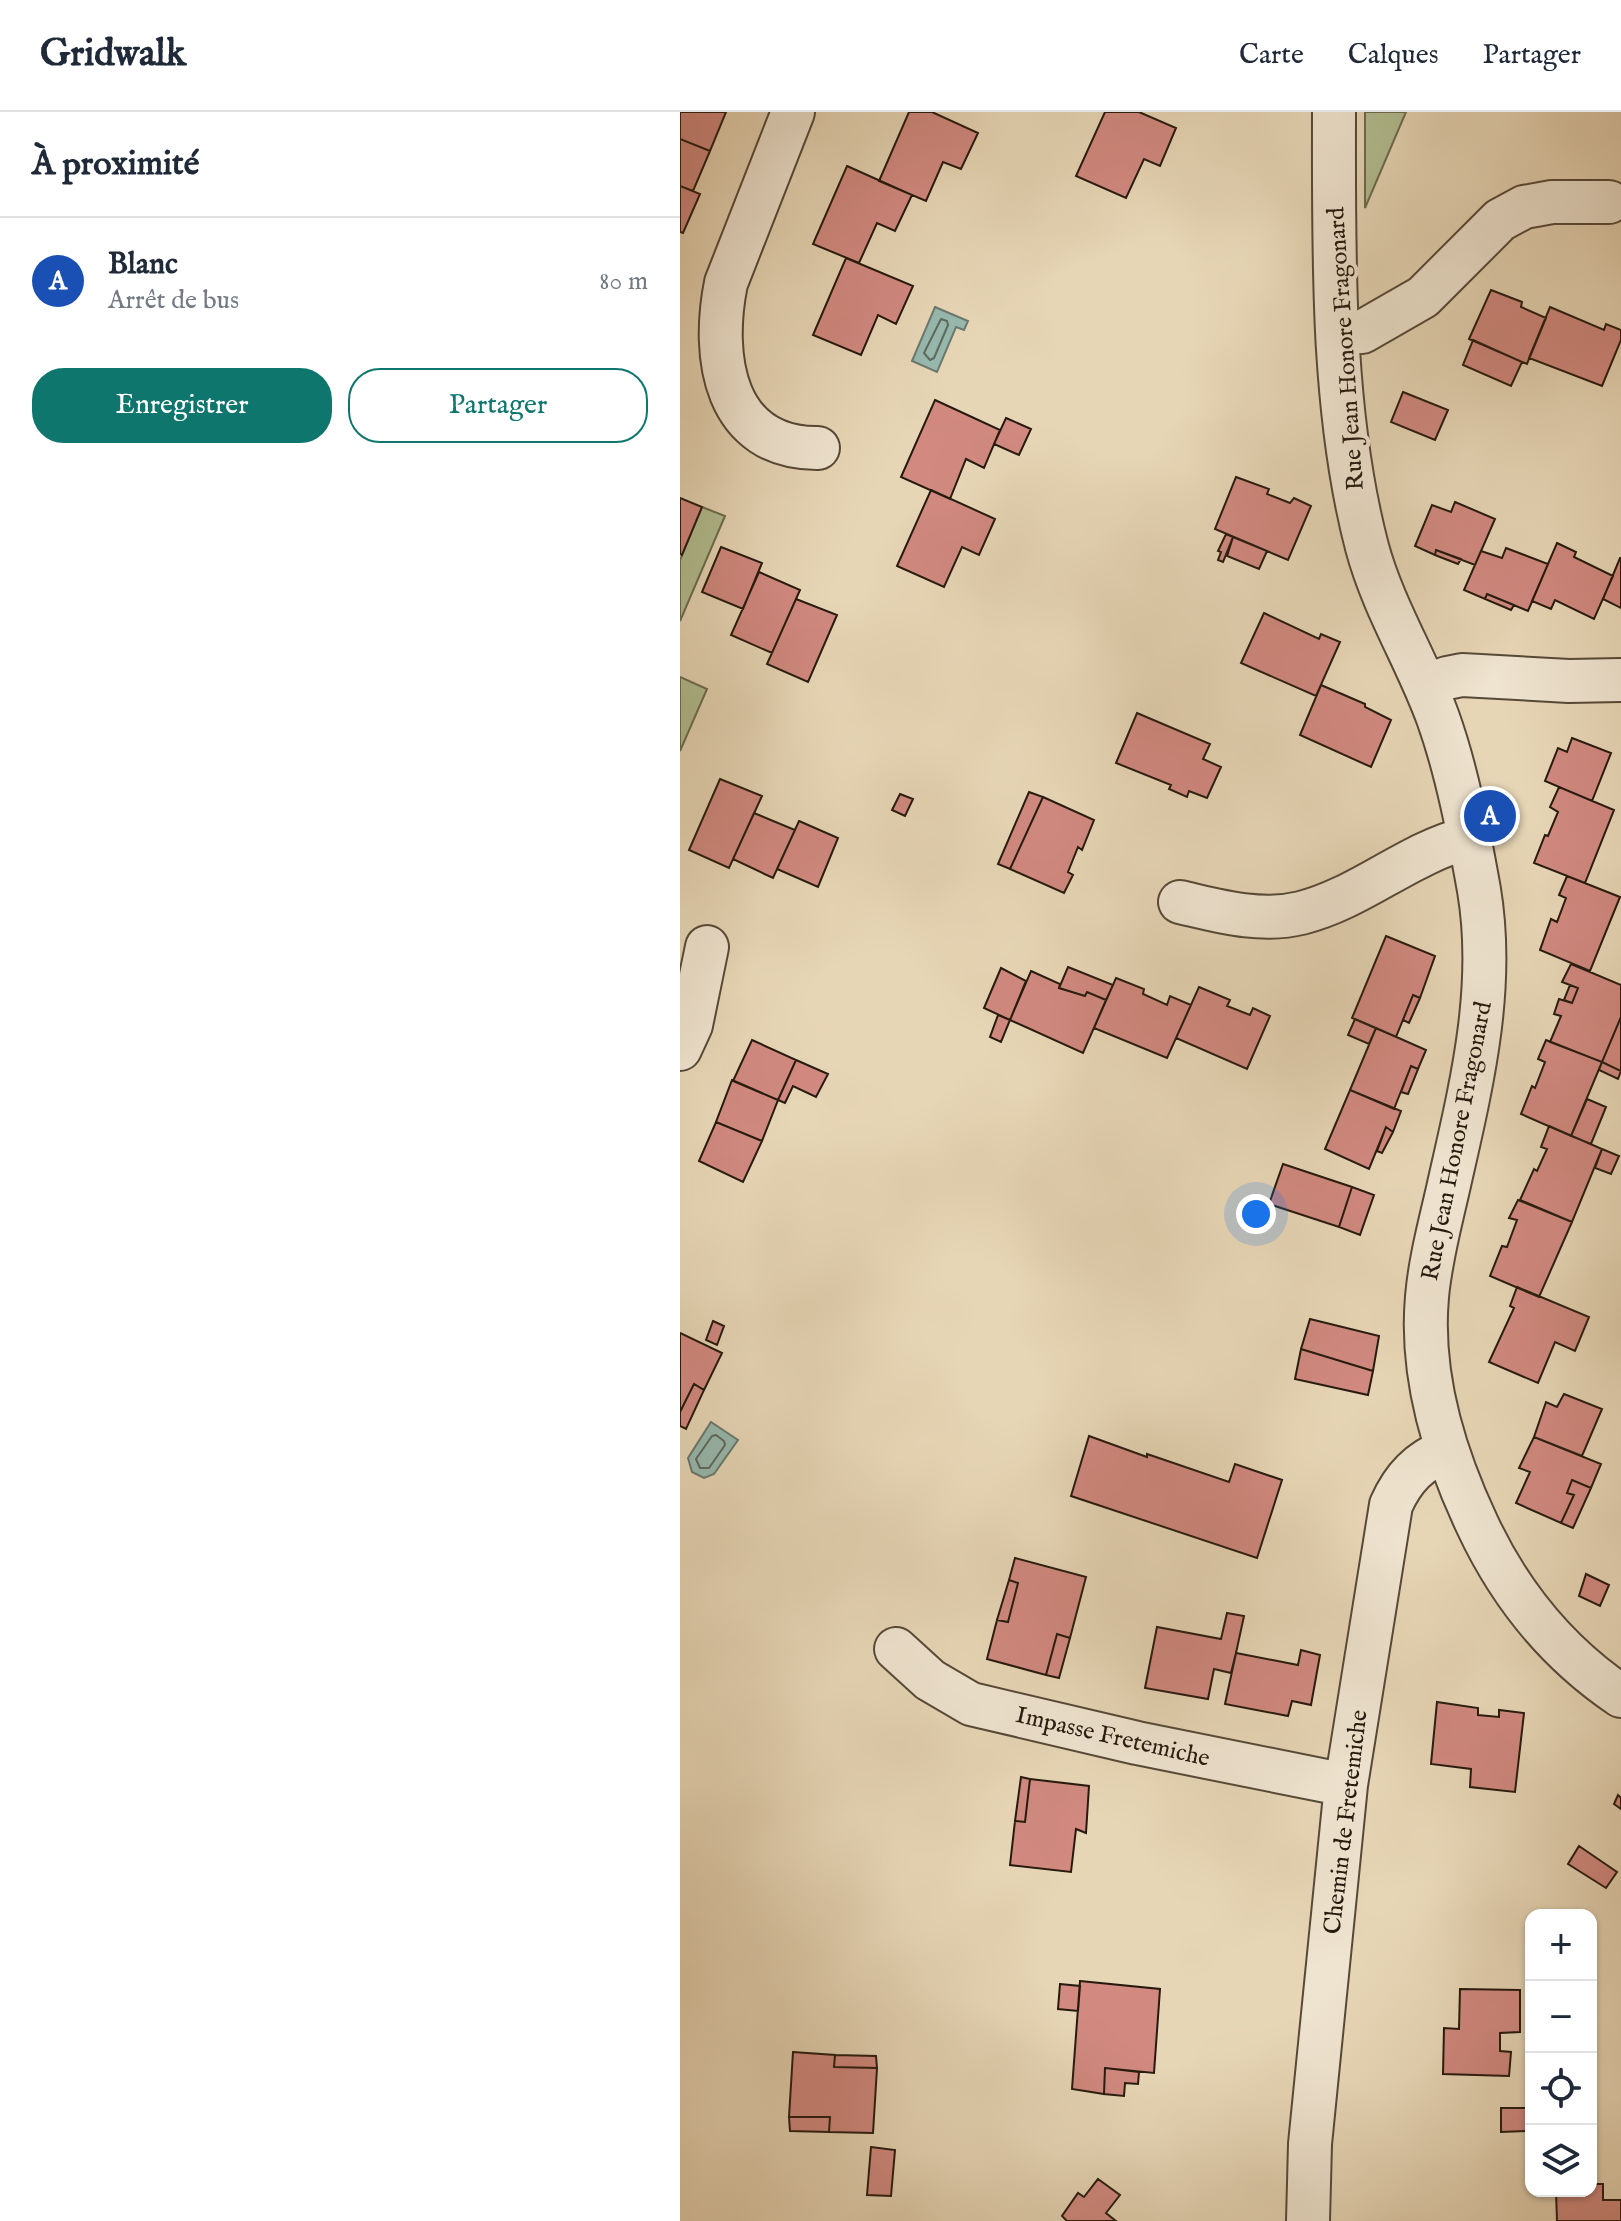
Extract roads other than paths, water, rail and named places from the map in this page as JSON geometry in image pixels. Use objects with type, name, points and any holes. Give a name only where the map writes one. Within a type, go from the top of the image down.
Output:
[{"type":"street","points":[[793,112],[726,283],[720,309],[720,338],[722,363],[729,387],[745,418],[768,439],[783,445],[818,448]]},
{"type":"street","name":"Rue Jean Honore Fragonard","points":[[1334,112],[1334,255],[1348,458],[1355,500],[1378,580],[1425,686],[1450,760],[1486,938],[1483,1004],[1469,1095],[1437,1235],[1427,1296],[1426,1347],[1433,1399],[1447,1450],[1468,1506],[1509,1586],[1535,1621],[1564,1650],[1621,1696]]},
{"type":"street","points":[[1339,333],[1362,332],[1423,297],[1500,220],[1524,207],[1552,202],[1609,202]]},
{"type":"street","points":[[1425,686],[1462,675],[1569,681],[1621,680]]},
{"type":"street","points":[[1180,902],[1256,917],[1301,913],[1349,893],[1428,851],[1468,838]]},
{"type":"street","points":[[680,1049],[691,1025],[707,947]]},
{"type":"street","name":"Chemin de Fretemiche","points":[[1308,2221],[1310,2144],[1346,1785],[1391,1505],[1399,1487],[1412,1471],[1430,1457],[1447,1450]]},
{"type":"street","name":"Impasse Fretemiche","points":[[896,1649],[930,1680],[971,1704],[1137,1743],[1346,1785]]},
{"type":"water","points":[[935,307],[968,321],[964,330],[956,327],[937,372],[912,361]]},
{"type":"water","points":[[711,1422],[738,1440],[714,1474],[704,1478],[692,1472],[688,1458]]},
{"type":"place","name":"Blanc","points":[[1490,816]]}]
